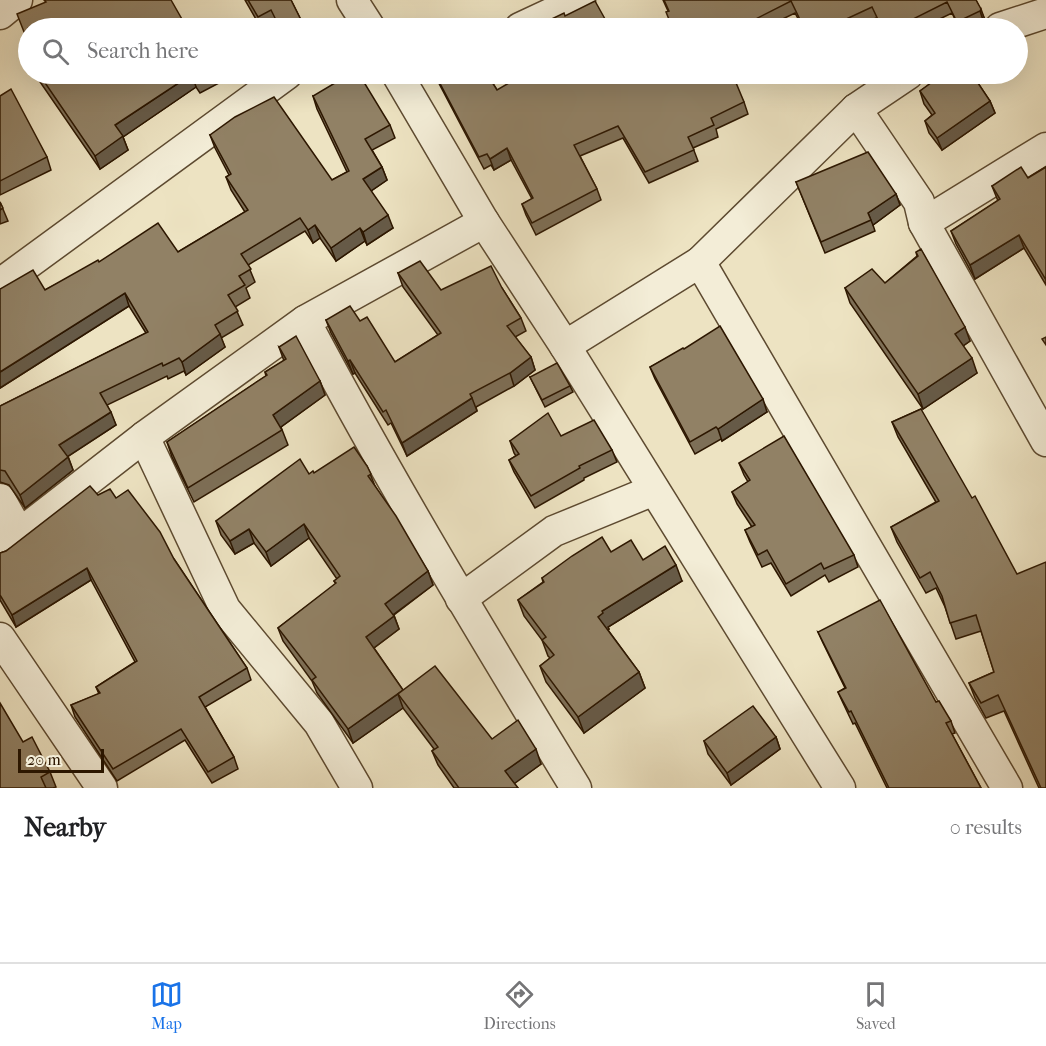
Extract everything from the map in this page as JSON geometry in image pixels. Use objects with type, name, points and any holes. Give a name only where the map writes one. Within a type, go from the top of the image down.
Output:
[{"type":"street","points":[[0,14],[17,0]]},
{"type":"street","points":[[541,18],[580,0]]},
{"type":"street","points":[[1028,19],[1046,14]]},
{"type":"street","points":[[0,284],[273,84]]},
{"type":"street","points":[[412,84],[484,222],[565,346],[840,788]]},
{"type":"street","points":[[565,346],[700,262],[856,109],[893,84]]},
{"type":"street","points":[[856,109],[919,202],[924,222],[1046,441]]},
{"type":"street","points":[[924,222],[1046,148]]},
{"type":"street","points":[[0,499],[9,541],[144,437],[304,321],[484,222]]},
{"type":"street","points":[[700,262],[1007,788]]},
{"type":"street","points":[[304,321],[354,415],[461,599],[576,788]]},
{"type":"street","points":[[144,437],[225,609],[319,723],[357,788]]},
{"type":"street","points":[[461,599],[554,531],[654,490]]},
{"type":"street","points":[[0,638],[102,788]]},
{"type":"building","points":[[44,0],[171,0],[181,18],[19,18],[17,14],[46,2]]},
{"type":"building","points":[[248,0],[291,0],[300,18],[275,18],[271,10],[258,17]]},
{"type":"building","points":[[664,0],[976,0],[981,9],[965,18],[955,18],[947,2],[915,18],[877,18],[872,7],[848,18],[799,18],[791,1],[758,18],[668,18],[666,12],[669,11]]},
{"type":"building","points":[[595,1],[604,18],[554,18],[564,13],[565,16]]},
{"type":"building","points":[[46,84],[177,84],[115,125],[123,136],[95,156]]},
{"type":"building","points":[[333,84],[365,84],[390,125],[365,139],[382,167],[363,179],[388,215],[363,232],[360,228],[331,248],[315,225],[308,230],[300,218],[241,254],[251,269],[239,276],[245,285],[228,295],[238,311],[215,325],[220,334],[182,362],[179,358],[163,366],[162,363],[100,393],[111,412],[59,445],[68,457],[20,495],[5,471],[0,470],[0,406],[148,332],[125,293],[0,372],[0,289],[33,270],[45,290],[98,260],[99,262],[158,223],[178,252],[248,210],[226,177],[231,174],[210,135],[235,117],[274,97],[332,180],[349,171],[313,96]]},
{"type":"building","points":[[440,84],[493,84],[497,90],[507,84],[736,84],[744,102],[711,118],[714,125],[688,137],[694,150],[645,172],[618,126],[574,145],[597,189],[532,223],[522,204],[533,198],[507,148],[490,159],[487,154],[479,157]]},
{"type":"building","points":[[929,84],[979,84],[990,101],[937,138],[925,121],[935,113],[920,91]]},
{"type":"building","points":[[11,89],[47,157],[0,181],[0,96]]},
{"type":"building","points":[[868,152],[896,194],[868,213],[871,220],[821,242],[796,182]]},
{"type":"building","points":[[1021,167],[1028,178],[1046,167],[1046,280],[1019,235],[970,265],[951,231],[1000,199],[992,186]]},
{"type":"building","points":[[921,249],[965,327],[955,334],[972,358],[918,394],[845,288],[872,269],[885,283],[918,256],[916,252]]},
{"type":"building","points":[[420,261],[441,290],[491,266],[521,318],[507,326],[531,357],[510,373],[470,394],[472,398],[402,443],[386,410],[383,412],[350,360],[348,361],[326,320],[350,306],[360,321],[367,317],[395,362],[441,333],[398,273]]},
{"type":"building","points":[[720,326],[763,399],[718,429],[716,427],[690,442],[650,367]]},
{"type":"building","points":[[296,336],[320,381],[273,415],[282,430],[188,488],[167,442],[267,375],[265,372],[286,359],[279,347]]},
{"type":"building","points":[[557,363],[570,386],[542,400],[530,377]]},
{"type":"building","points":[[921,409],[972,498],[975,496],[1017,574],[1046,562],[1046,788],[1041,788],[998,695],[981,703],[969,683],[994,672],[976,615],[950,623],[942,596],[930,572],[920,578],[891,527],[939,501],[892,422]]},
{"type":"building","points":[[548,413],[561,436],[594,420],[612,450],[579,466],[580,468],[531,496],[509,460],[519,454],[510,441]]},
{"type":"building","points":[[784,436],[854,555],[824,569],[821,563],[786,584],[767,550],[758,555],[745,530],[755,525],[732,492],[750,480],[739,463]]},
{"type":"building","points":[[354,447],[371,474],[368,476],[396,516],[428,571],[385,604],[394,616],[366,637],[403,690],[348,729],[312,680],[316,677],[278,628],[336,583],[334,581],[340,576],[304,524],[266,552],[249,529],[230,541],[216,521],[300,459],[309,474],[313,471],[314,473]]},
{"type":"building","points":[[90,486],[98,495],[110,489],[116,498],[128,490],[160,532],[174,559],[247,668],[199,697],[234,757],[208,772],[181,729],[113,769],[71,705],[100,693],[96,687],[137,661],[87,568],[12,615],[0,595],[0,553],[6,551]]},
{"type":"building","points":[[602,537],[611,552],[631,540],[643,560],[665,546],[676,565],[602,611],[603,613],[598,617],[639,672],[578,717],[540,666],[554,655],[542,640],[546,637],[518,600],[544,582],[542,578]]},
{"type":"building","points":[[880,600],[936,702],[939,701],[951,721],[946,723],[981,788],[889,788],[851,711],[849,712],[838,692],[846,688],[818,632]]},
{"type":"building","points":[[435,666],[492,739],[518,720],[536,749],[505,771],[518,788],[459,788],[432,751],[438,747],[398,694]]},
{"type":"building","points":[[0,703],[23,742],[32,737],[50,772],[41,777],[46,788],[0,788]]},
{"type":"building","points":[[753,706],[776,737],[727,773],[704,741]]}]
